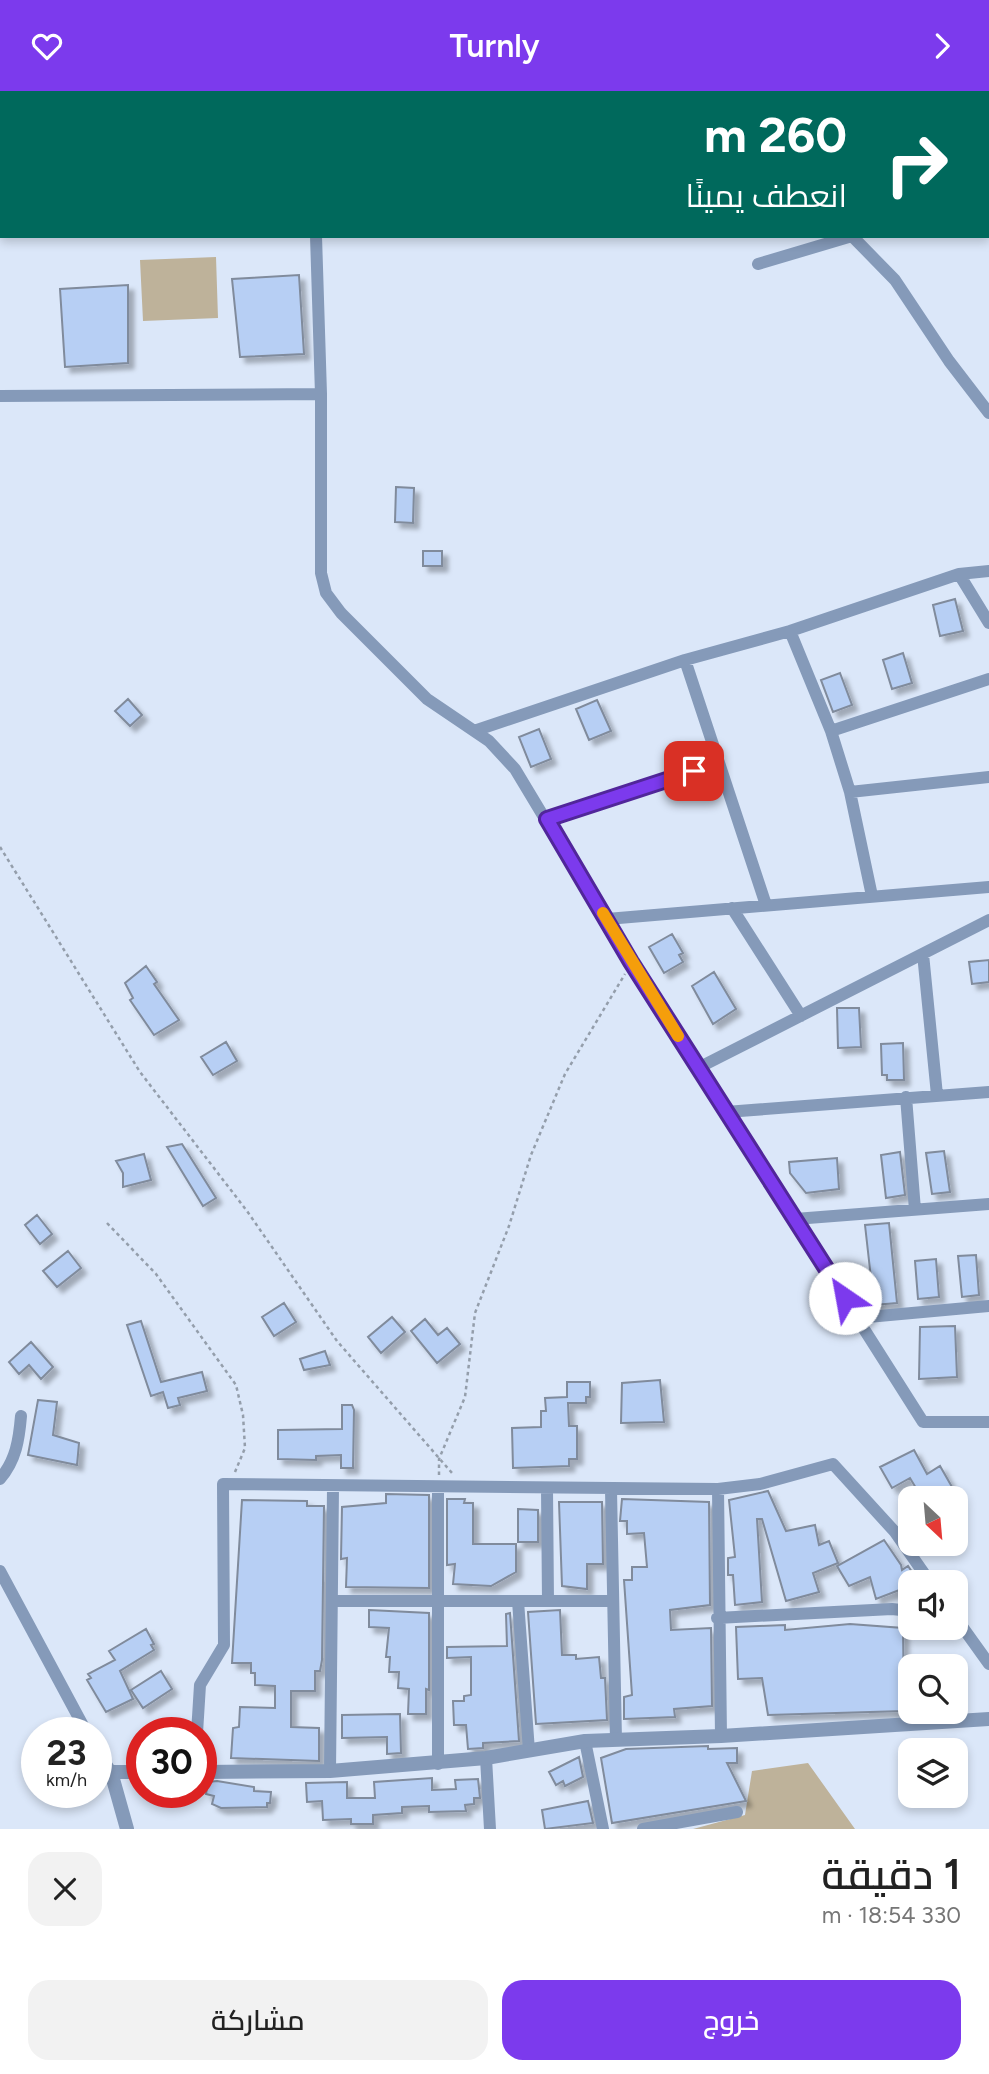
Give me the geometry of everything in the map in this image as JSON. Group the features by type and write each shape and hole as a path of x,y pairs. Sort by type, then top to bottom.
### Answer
{"street":[{"path":"316,238 321,394 321,573 326,593 341,613 417,690 474,731 508,760 547,819 631,962 923,1422 987,1425"},
{"path":"758,264 845,238"},
{"path":"854,238 895,280 989,413"},
{"path":"0,396 321,394"},
{"path":"474,731 685,660 789,631 959,574 989,571"},
{"path":"959,574 989,622"},
{"path":"789,631 831,731 850,792 872,897"},
{"path":"685,660 766,905"},
{"path":"831,731 989,679"},
{"path":"547,819 719,763"},
{"path":"850,792 989,778"},
{"path":"607,919 989,887"},
{"path":"732,908 801,1016"},
{"path":"698,1068 989,920"},
{"path":"923,954 937,1095"},
{"path":"726,1112 989,1092"},
{"path":"906,1097 915,1210"},
{"path":"795,1219 989,1204"},
{"path":"858,1318 989,1305"},
{"path":"0,1479 9,1468 18,1446 21,1416"},
{"path":"198,1717 200,1685 224,1645 223,1484 466,1489 718,1489 760,1484 833,1464 894,1532 921,1570"},
{"path":"330,1771 333,1487"},
{"path":"438,1488 438,1763"},
{"path":"547,1489 548,1601"},
{"path":"718,1489 717,1618 721,1736"},
{"path":"611,1490 611,1601 616,1740"},
{"path":"0,1571 78,1717"},
{"path":"332,1601 611,1601"},
{"path":"518,1601 529,1751"},
{"path":"717,1618 898,1610"},
{"path":"968,1637 989,1664"},
{"path":"217,1772 330,1771 486,1759 584,1741 721,1736 989,1719"},
{"path":"584,1741 603,1829"},
{"path":"486,1759 490,1829"},
{"path":"112,1776 127,1829"},
{"path":"643,1829 737,1812"}],"path":[{"path":"0,847 140,1072 247,1211 337,1341 466,1489"},
{"path":"438,1488 439,1459 465,1397 475,1313 548,1110 565,1075 631,962"},
{"path":"107,1223 156,1274 236,1385 243,1415 245,1448 238,1468 223,1484"}],"shaded area":[{"path":"216,257 218,318 143,321 140,260"},
{"path":"808,1763 855,1829 693,1829 745,1815 752,1771"}],"building":[{"path":"299,275 304,354 240,357 232,279"},
{"path":"128,285 128,363 65,367 60,289"},
{"path":"396,487 414,488 413,523 395,522"},
{"path":"423,551 442,551 442,566 423,566"},
{"path":"955,599 963,631 940,636 933,605"},
{"path":"903,653 912,683 892,689 883,660"},
{"path":"840,673 852,705 833,712 821,680"},
{"path":"128,699 142,715 130,726 115,711"},
{"path":"597,700 611,731 589,740 576,709"},
{"path":"539,729 551,759 531,767 519,737"},
{"path":"672,934 683,953 679,955 683,962 664,973 649,947"},
{"path":"989,960 989,982 972,984 969,962"},
{"path":"146,966 157,982 154,984 179,1020 154,1035 130,1000 133,998 125,983"},
{"path":"714,972 736,1009 713,1024 692,986"},
{"path":"837,1008 859,1008 861,1047 838,1048"},
{"path":"226,1042 237,1061 213,1075 201,1057"},
{"path":"903,1043 904,1080 887,1080 887,1075 882,1075 881,1044"},
{"path":"182,1144 216,1198 203,1206 167,1147"},
{"path":"944,1151 950,1192 932,1194 926,1153"},
{"path":"900,1152 905,1195 886,1198 881,1155"},
{"path":"144,1154 151,1180 123,1187 123,1173 116,1161"},
{"path":"837,1158 839,1189 806,1193 790,1173 789,1162"},
{"path":"37,1215 52,1234 40,1244 25,1225"},
{"path":"889,1223 897,1303 874,1305 865,1225"},
{"path":"68,1251 81,1268 57,1287 43,1271"},
{"path":"976,1255 979,1295 962,1297 958,1256"},
{"path":"936,1259 939,1297 918,1299 915,1261"},
{"path":"284,1303 296,1322 274,1336 262,1317"},
{"path":"392,1317 405,1332 381,1353 368,1337"},
{"path":"425,1319 438,1335 447,1328 460,1344 437,1363 411,1331"},
{"path":"141,1321 161,1382 202,1372 207,1391 178,1398 180,1405 168,1408 163,1392 151,1396 127,1325"},
{"path":"955,1326 957,1377 919,1379 920,1327"},
{"path":"31,1342 53,1367 41,1379 29,1365 19,1374 9,1362"},
{"path":"325,1351 330,1365 304,1370 300,1359"},
{"path":"660,1380 664,1422 621,1423 622,1383"},
{"path":"567,1382 590,1382 590,1397 586,1397 586,1403 568,1403 569,1426 577,1426 577,1459 569,1459 569,1466 513,1468 512,1428 541,1427 541,1411 546,1411 545,1398 567,1397"},
{"path":"38,1400 57,1402 53,1435 79,1443 77,1465 28,1455"},
{"path":"342,1405 352,1405 354,1410 353,1468 341,1468 341,1455 316,1456 316,1460 278,1459 278,1430 342,1429"},
{"path":"914,1450 927,1474 940,1466 951,1486 915,1486 910,1478 892,1488 880,1467"},
{"path":"768,1491 786,1531 815,1525 819,1545 829,1541 838,1563 813,1573 819,1592 786,1601 762,1519 757,1519 762,1602 735,1605 733,1575 728,1575 728,1558 735,1557 729,1500"},
{"path":"386,1494 429,1495 429,1588 346,1587 347,1558 341,1559 342,1507 386,1503"},
{"path":"447,1499 465,1499 464,1503 473,1503 473,1544 516,1544 516,1572 491,1586 453,1584 455,1564 447,1565"},
{"path":"622,1499 709,1502 710,1605 670,1610 671,1630 711,1628 712,1706 674,1709 675,1717 624,1719 624,1697 632,1695 624,1580 632,1580 632,1567 647,1567 644,1533 627,1534 627,1521 620,1521"},
{"path":"242,1500 307,1501 307,1506 324,1506 322,1660 320,1671 315,1671 315,1691 291,1691 291,1727 319,1728 319,1761 231,1758 233,1728 239,1727 240,1707 275,1708 275,1686 255,1685 255,1673 251,1673 251,1663 232,1663"},
{"path":"559,1502 602,1502 603,1564 587,1564 587,1589 562,1586"},
{"path":"518,1509 538,1510 538,1542 518,1542"},
{"path":"884,1540 901,1565 902,1570 898,1570 898,1591 876,1599 870,1577 849,1586 837,1566"},
{"path":"369,1610 429,1613 429,1690 426,1689 426,1714 408,1714 409,1689 398,1688 399,1672 389,1672 390,1657 386,1657 389,1628 369,1627"},
{"path":"560,1610 562,1655 576,1655 576,1659 599,1657 601,1678 605,1678 607,1720 536,1724 528,1612"},
{"path":"510,1613 519,1741 483,1743 483,1748 468,1749 466,1725 454,1725 453,1701 464,1701 464,1696 471,1695 471,1657 447,1658 447,1647 507,1646 506,1614"},
{"path":"850,1624 898,1628 898,1640 903,1640 903,1654 898,1654 898,1711 768,1715 762,1678 738,1679 736,1627 785,1625 785,1630"},
{"path":"146,1629 154,1644 151,1645 154,1650 120,1671 133,1699 106,1712 87,1680 91,1678 88,1674 115,1660 109,1651"},
{"path":"161,1671 172,1689 143,1708 131,1690"},
{"path":"400,1714 401,1753 387,1754 387,1737 342,1738 342,1715"},
{"path":"708,1746 708,1749 737,1748 737,1763 727,1763 746,1801 612,1823 601,1758 626,1749"},
{"path":"579,1757 583,1777 565,1786 563,1781 556,1785 549,1772"},
{"path":"432,1778 432,1790 456,1789 455,1780 478,1779 480,1798 474,1798 474,1804 465,1805 466,1811 429,1812 429,1806 402,1807 402,1813 373,1815 373,1824 351,1824 351,1819 323,1820 322,1801 307,1802 306,1783 347,1782 347,1798 375,1798 374,1782"},
{"path":"217,1781 254,1787 254,1791 271,1792 267,1807 217,1806"},
{"path":"588,1801 593,1823 545,1829 542,1810"}],"slow traffic":[{"path":"603,913 678,1036"}],"route":[{"path":"694,771 547,819 631,962 845,1298"}]}
